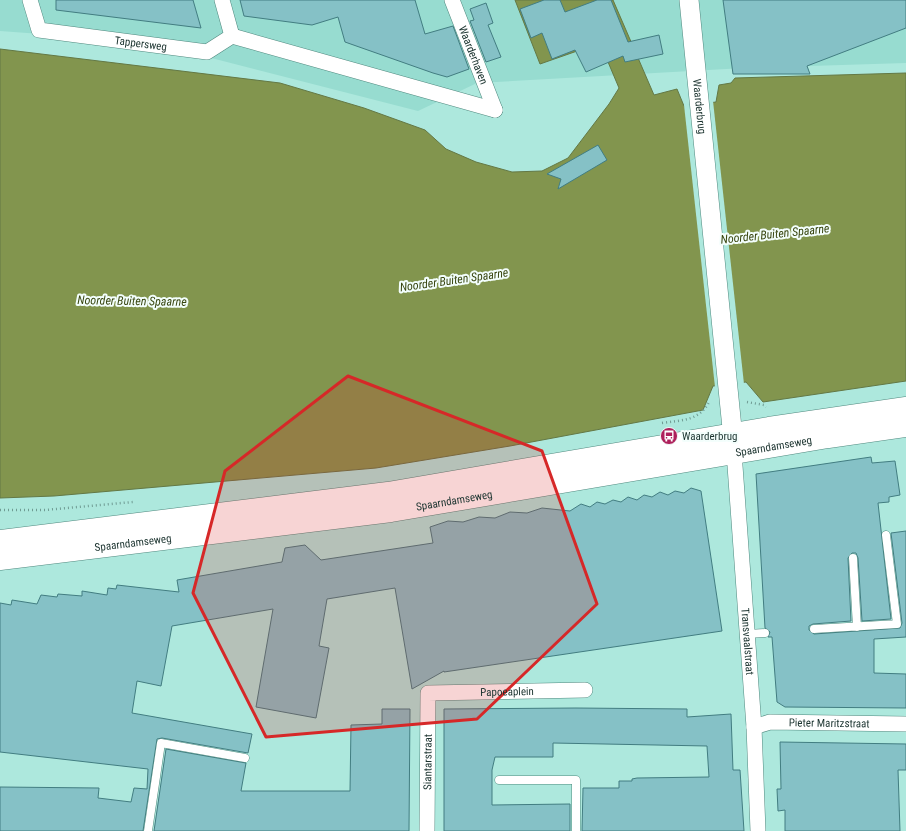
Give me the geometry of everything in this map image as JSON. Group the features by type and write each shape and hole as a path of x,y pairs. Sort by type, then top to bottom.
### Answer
{"main road":[{"name":"Spaarndamseweg","path":"0,541 388,493 734,443 905,421"},
{"name":"Spaarndamseweg","path":"0,560 391,511 734,443"}],"street":[{"name":"Tappersweg","path":"30,0 39,30 207,52 232,36"},
{"path":"222,0 232,36"},
{"name":"Waarderhaven","path":"232,36 495,110 452,0"},
{"path":"680,0 695,72"},
{"path":"688,0 695,72"},
{"name":"Waarderbrug","path":"695,72 734,443"},
{"name":"Transvaalstraat","path":"734,443 754,727 758,831"},
{"name":"Papoeaplein","path":"428,693 585,690"},
{"name":"Siantarstraat","path":"427,831 428,693"},
{"name":"Pieter Maritzstraat","path":"754,727 770,722 906,724"}],"lane":[{"path":"814,629 897,624 886,535"},
{"path":"853,558 857,627"},
{"path":"748,634 765,633"},
{"path":"148,831 161,743 245,758"},
{"path":"499,780 576,780 576,831"}],"path":[{"path":"661,424 701,414 710,399"},
{"path":"0,510 45,510 138,501"}],"highlighted area":[{"path":"348,376 542,451 597,604 477,719 266,737 193,593 225,471"}],"shaded area":[{"path":"0,0 906,0 906,63 744,68 477,83 418,111 149,42 0,31"}],"water":[{"name":"Noorder Buiten Spaarne","path":"515,0 613,0 654,95 677,89 684,106 716,102 719,85 731,83 735,78 906,73 906,381 763,402 746,382 713,386 703,410 510,446 376,468 54,496 0,498 0,49 280,83 364,108 425,130 446,149 476,162 512,172 542,171 568,158 609,104 619,88 600,43 540,64"}],"pier":[{"path":"713,101 744,384 715,387 684,105"}],"building":[{"path":"56,0 193,0 201,28 56,10"},
{"path":"240,0 415,0 425,34 453,26 469,69 447,77 433,73 345,42 338,17 312,25 244,16"},
{"path":"544,0 560,0 565,12 597,0 611,0 628,42 659,35 663,54 625,62 623,56 586,72 575,50 552,59 542,33 531,38 520,9"},
{"path":"723,0 906,0 906,28 807,66 810,74 733,74"},
{"path":"486,3 493,23 488,25 501,57 486,62 470,21 474,20 470,9"},
{"path":"598,145 607,160 558,189 561,179 547,174"},
{"path":"871,457 872,463 895,461 900,495 889,497 889,502 878,503 891,619 862,621 858,558 856,553 852,553 848,558 851,621 813,624 809,626 809,630 814,634 900,628 902,623 891,533 906,531 906,637 874,639 874,673 906,674 906,708 785,707 777,702 772,637 768,637 770,632 765,628 756,474"},
{"path":"691,488 701,491 722,631 444,671 412,689 395,588 327,599 319,646 329,648 316,718 256,707 273,609 172,626 161,686 137,681 132,713 252,734 248,753 162,738 157,739 143,831 0,831 0,787 99,788 98,798 131,802 134,788 147,789 148,769 0,752 0,603 11,605 12,600 37,604 41,595 57,597 58,594 82,596 82,591 107,595 108,588 116,589 117,585 179,592 177,580 282,562 285,548 305,545 321,560 433,543 430,527 448,521 463,522 479,517 495,518 510,512 527,513 542,508 570,511 581,504 590,507 597,502 605,504 613,500 621,502 628,497 637,500 644,495 652,497 660,492 668,495 675,491 684,493"},
{"path":"382,709 410,709 409,831 154,831 166,749 246,763 241,791 350,791 351,725 382,724"},
{"path":"444,709 687,709 687,717 731,714 733,770 740,770 744,831 582,831 583,788 619,788 619,781 632,781 632,779 637,778 709,777 707,746 553,743 553,757 495,757 492,770 492,805 570,804 570,831 444,831"},
{"path":"780,742 906,744 906,770 898,770 900,831 785,831 785,810 778,811 777,789 781,789"}],"place":[{"name":"Waarderbrug","path":"669,436"}]}
